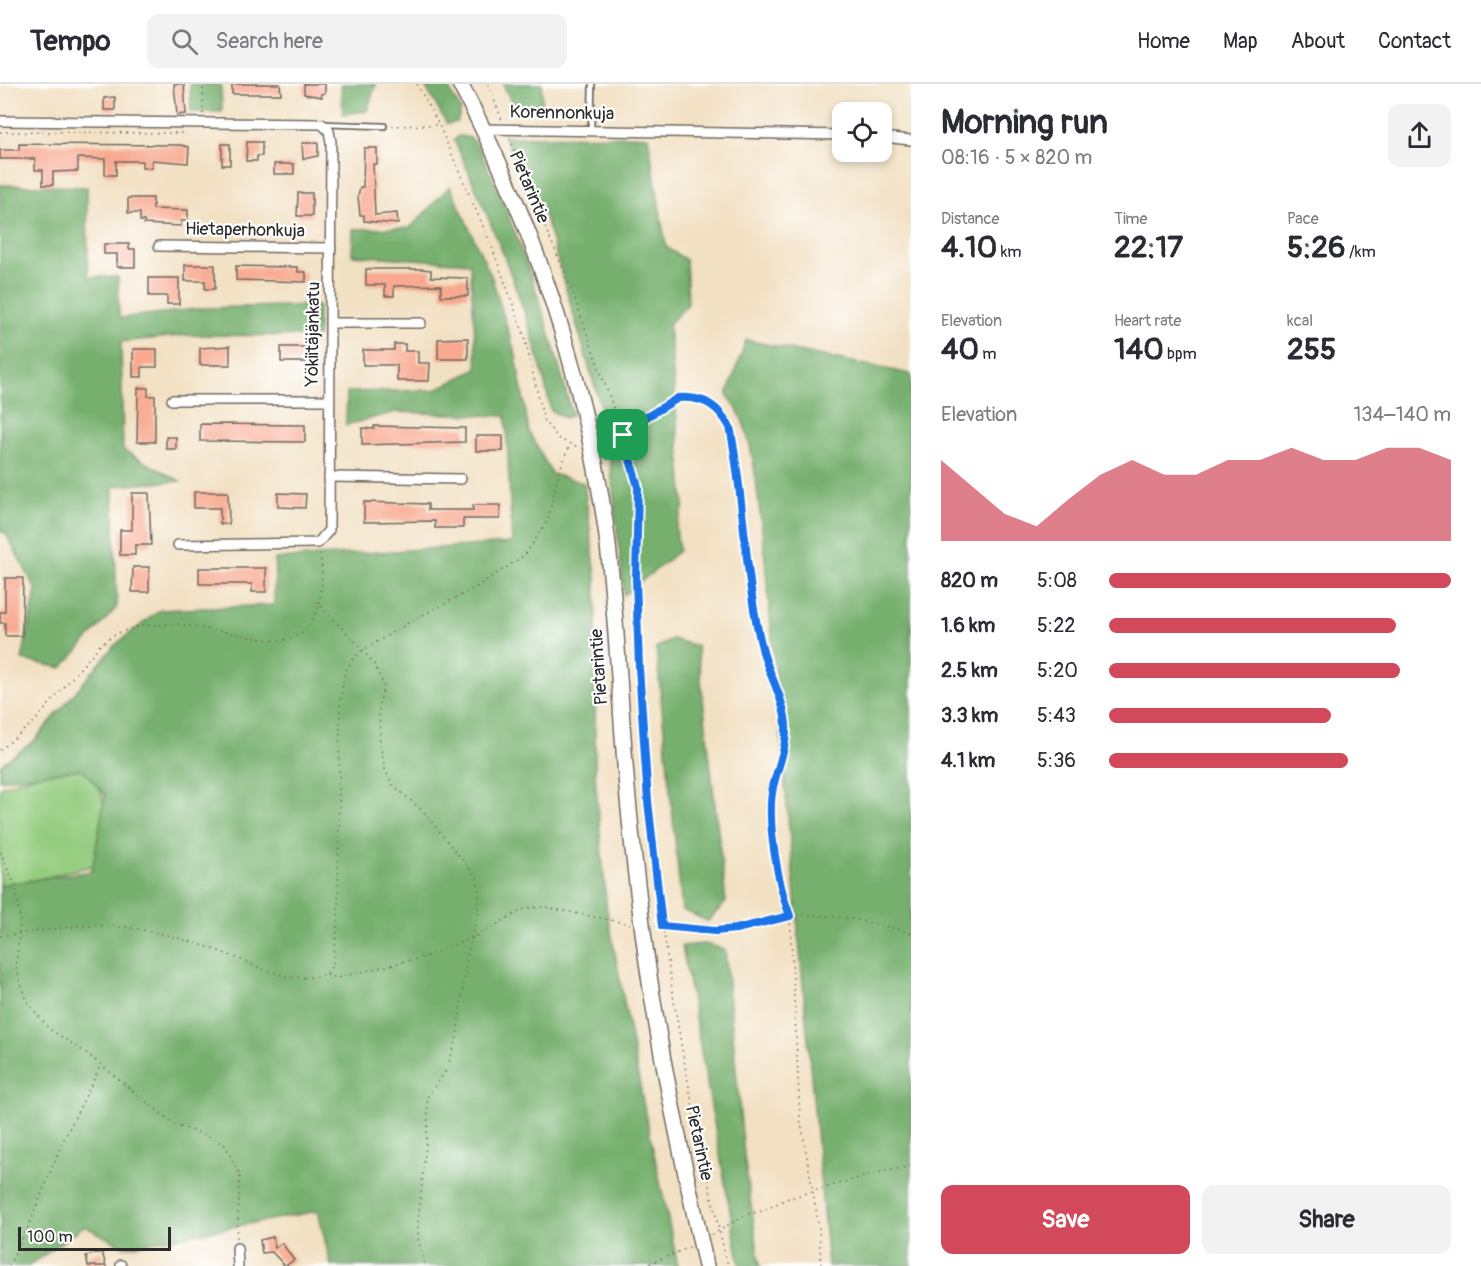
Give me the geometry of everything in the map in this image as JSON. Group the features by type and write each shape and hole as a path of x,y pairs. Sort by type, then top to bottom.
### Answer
{"main road":[{"name":"Pietarintie","path":"460,84 529,236 549,293 592,452 610,570 623,739 642,927 664,1067 706,1266"}],"street":[{"path":"0,121 322,124"},
{"name":"Yökiitäjänkatu","path":"318,543 329,530 328,400 331,322 331,142 329,131 322,124"},
{"name":"Korennonkuja","path":"482,129 832,135"},
{"path":"892,137 911,140"},
{"name":"Hietaperhonkuja","path":"159,246 331,248"},
{"path":"331,322 421,323"},
{"path":"172,400 328,400"},
{"path":"329,477 462,479"},
{"path":"178,545 318,543"},
{"path":"237,1248 238,1266"}],"lane":[{"path":"591,130 592,84"},
{"path":"322,124 384,126"}],"path":[{"path":"417,84 439,125 492,247 524,335 544,421 551,432 569,446 582,448"},
{"path":"488,84 532,198 567,277 623,435 638,487 636,579 639,668 648,801 662,926 683,1058 728,1266"},
{"path":"384,126 439,125"},
{"path":"623,435 666,404 687,398 715,405 730,427 763,652 784,707 786,726 784,753 773,788 773,840 781,893 790,916 800,1117 813,1192 821,1266"},
{"path":"0,936 65,925 133,928 222,952 252,966 290,977 309,979 326,974 333,965 338,919 341,690 345,672 352,660 363,650 415,619 473,589 525,555 548,520 559,472 569,446"},
{"path":"604,447 619,451 628,458"},
{"path":"0,750 35,721 101,644 117,633 140,626 177,624 285,641 298,636 308,627 322,585 318,543"},
{"path":"317,602 363,650 374,664 384,685 379,704 385,771 393,785 423,811 477,879 479,891 478,914 467,955 453,1051 447,1070 428,1097 428,1125 418,1222 418,1239 425,1266"},
{"path":"0,852 16,887 19,934 16,968 27,1001 49,1029 101,1065 175,1125 212,1137 225,1145 240,1175 237,1248"},
{"path":"326,974 337,978 427,956 472,938 526,908 545,907 642,927 699,928 715,931 736,929 790,916 856,918 911,933"},
{"path":"9,1266 31,1221 48,1173 101,1065"},
{"path":"644,1266 701,1242 747,1215 872,1174 911,1166"}],"green space":[{"path":"190,84 221,84 222,112 191,112"},
{"path":"341,84 376,84 367,111 343,114"},
{"path":"424,84 446,84 461,110 457,122 447,124"},
{"path":"503,84 542,84 542,112 514,108"},
{"path":"459,136 471,138 478,147 520,245 543,312 572,415 565,418 551,411 523,307 497,239 454,140"},
{"path":"648,136 666,247 686,260 688,304 669,324 684,506 676,528 679,551 624,595 606,424 544,214 504,137"},
{"path":"0,185 87,187 88,277 118,277 119,318 206,308 318,305 318,336 188,335 121,342 123,450 180,481 113,486 117,607 62,668 22,660 36,590 5,532 0,532"},
{"path":"450,186 492,278 516,356 529,432 552,474 584,483 596,576 595,774 607,911 643,1102 678,1266 331,1266 318,1211 125,1247 84,1226 29,1266 0,1266 0,885 92,871 105,795 82,769 0,780 0,765 34,741 115,645 160,610 274,605 275,559 512,543 506,416 396,412 346,425 347,392 435,390 477,369 470,263 352,255 353,229 410,228"},
{"path":"746,340 911,374 911,1266 828,1266 763,537 749,443 737,409 727,395"},
{"path":"672,639 697,646 726,902 708,921 682,910 656,648"},
{"path":"83,759 95,766 116,856 107,862 0,889 0,787"},
{"path":"705,944 725,949 744,1156 760,1266 740,1266 682,946"}],"building":[{"path":"174,84 184,84 186,114 177,115"},
{"path":"232,84 280,84 281,94 232,94"},
{"path":"304,84 325,84 325,93 321,94 322,97 304,94"},
{"path":"115,97 115,110 104,110 104,98"},
{"path":"247,142 262,142 262,156 257,156 257,161 246,161"},
{"path":"302,143 318,143 318,156 303,159"},
{"path":"19,144 181,145 189,147 188,163 152,160 152,168 142,168 142,161 116,161 116,175 105,175 105,159 78,158 78,171 53,172 53,185 43,185 43,170 35,170 35,159 0,159 0,150 19,150"},
{"path":"222,144 230,144 230,165 222,165"},
{"path":"364,148 377,148 377,164 373,164 375,215 397,213 398,224 364,221 364,215 360,215 358,196 360,187 363,187"},
{"path":"274,164 294,164 294,174 274,174"},
{"path":"298,193 312,193 312,216 297,216"},
{"path":"128,198 153,198 153,209 188,210 188,221 181,221 181,226 144,224 144,221 140,221 140,213 128,213"},
{"path":"104,244 129,244 129,249 135,249 135,267 117,267 117,254 104,254"},
{"path":"185,265 215,265 215,289 205,289 205,281 185,281"},
{"path":"236,266 298,267 298,272 306,272 306,282 236,280"},
{"path":"366,269 421,269 431,270 431,277 468,278 468,296 441,296 441,285 394,286 394,296 385,296 385,285 366,285"},
{"path":"149,278 179,278 179,304 167,304 167,296 149,296"},
{"path":"468,338 468,359 438,359 438,339"},
{"path":"394,344 405,344 405,351 418,351 418,363 430,363 429,381 397,381 397,365 363,365 363,350 394,350"},
{"path":"230,346 230,365 200,365 200,348"},
{"path":"281,347 306,347 306,362 281,362"},
{"path":"133,349 157,349 157,367 142,367 142,377 133,377"},
{"path":"138,388 148,388 148,396 155,396 155,442 137,442"},
{"path":"200,424 305,425 305,442 200,441"},
{"path":"374,426 465,428 465,442 362,445 362,428 374,429"},
{"path":"476,436 503,436 503,451 476,451"},
{"path":"166,437 176,437 176,449 166,449"},
{"path":"194,492 228,492 229,524 220,524 220,508 194,508"},
{"path":"132,493 149,493 151,545 135,545 135,555 120,555 120,530 132,530"},
{"path":"278,493 306,494 305,508 278,507"},
{"path":"364,502 428,504 428,510 473,510 473,505 500,505 500,519 463,519 463,528 435,528 435,521 364,522"},
{"path":"133,567 149,567 149,592 132,592"},
{"path":"199,568 266,568 266,592 252,592 252,584 199,584"},
{"path":"5,578 23,578 22,636 5,636 5,623 0,623 0,612 5,612"},
{"path":"273,1237 275,1248 282,1243 294,1260 285,1266 272,1252 262,1253 260,1240"},
{"path":"102,1252 106,1266 88,1266 86,1256"}],"route":[{"path":"678,398 699,399 715,405 730,427 763,652 784,707 786,726 784,753 773,788 773,840 781,893 790,916 736,929 715,931 682,926 662,926 648,801 639,668 636,579 638,487 623,435 628,429 678,398"}]}
